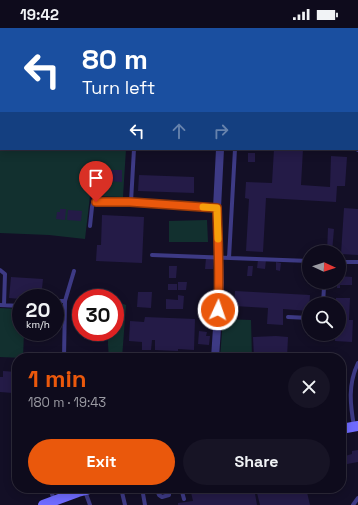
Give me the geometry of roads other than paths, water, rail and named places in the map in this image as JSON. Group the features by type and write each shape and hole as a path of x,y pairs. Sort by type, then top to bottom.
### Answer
{"main road":[{"path":"346,428 356,426"},
{"path":"50,503 76,493"}],"street":[{"path":"216,353 220,283 217,208 220,150"}],"lane":[{"path":"130,202 134,150"},
{"path":"229,258 235,150"},
{"path":"90,226 93,203 96,202 130,202 217,208"},
{"path":"152,255 302,260"},
{"path":"346,262 358,262"},
{"path":"0,270 5,274 2,305 12,306"},
{"path":"64,353 65,301 74,271"},
{"path":"288,317 302,318"},
{"path":"356,426 350,399 354,371 358,362"},
{"path":"87,493 90,505"},
{"path":"122,493 125,505"},
{"path":"143,493 145,505"},
{"path":"158,493 162,497 168,495 168,493"},
{"path":"182,493 184,499"},
{"path":"353,505 358,498"}]}
